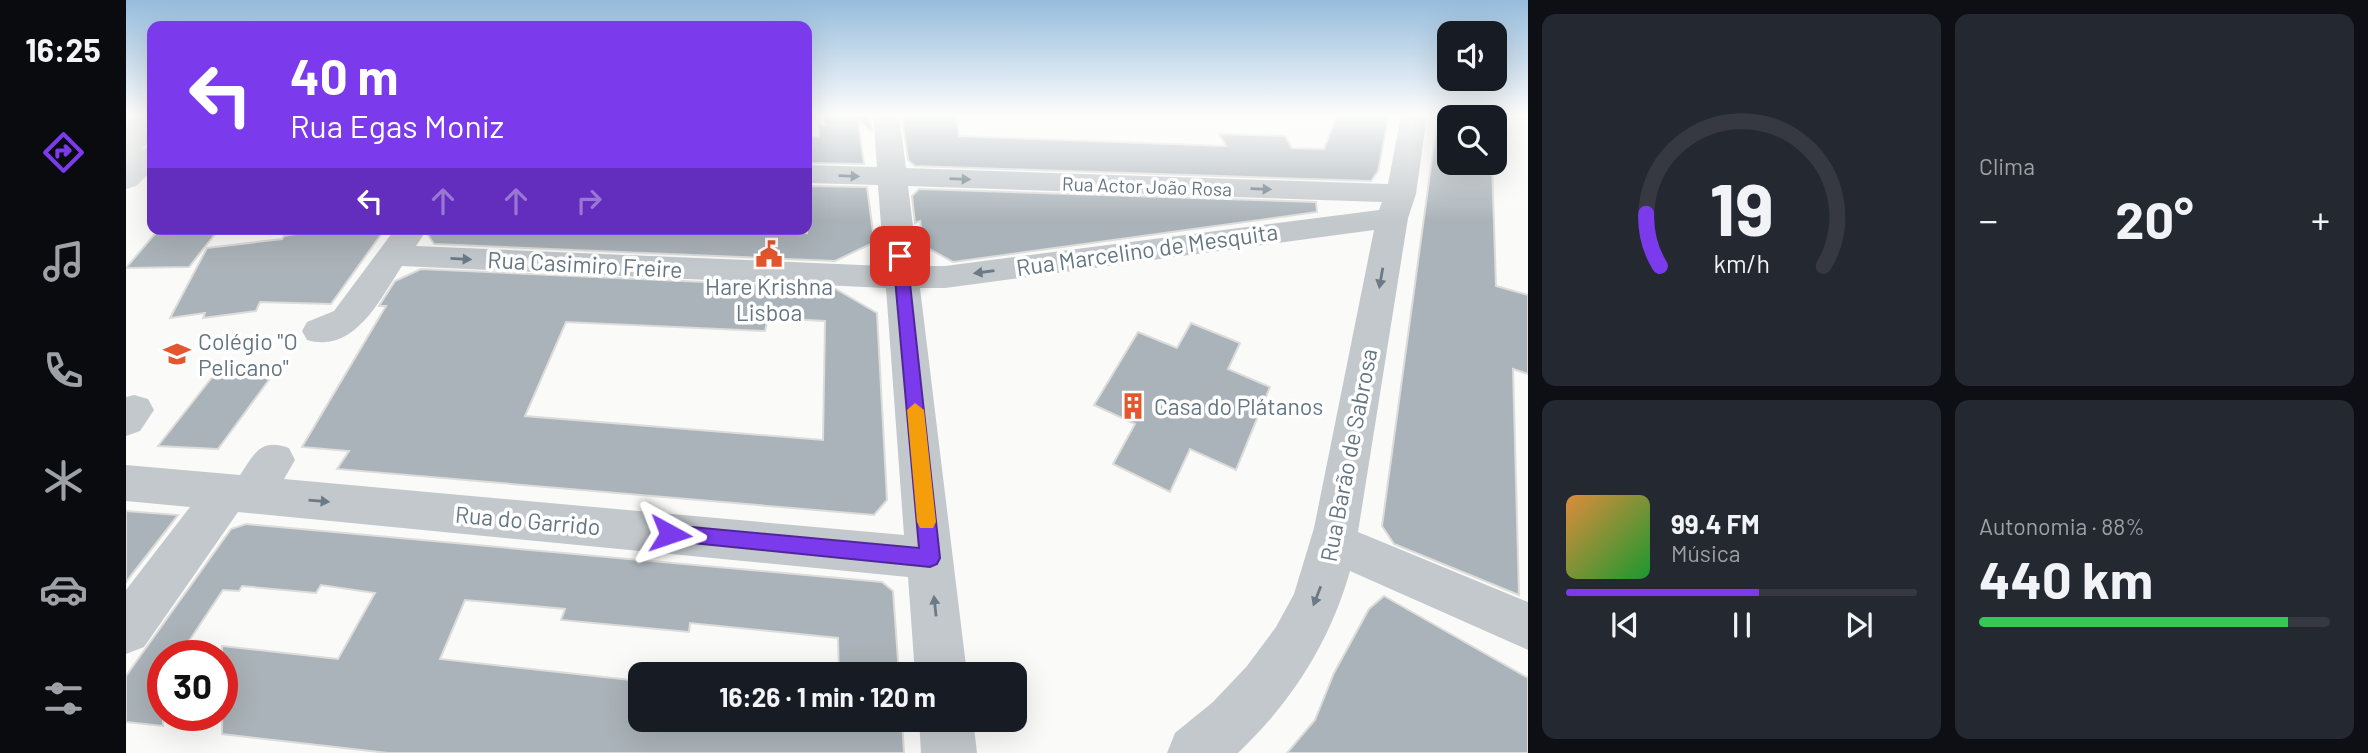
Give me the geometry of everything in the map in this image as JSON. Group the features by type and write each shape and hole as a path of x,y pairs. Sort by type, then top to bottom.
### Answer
{"main road":[{"path":"126,180 147,160"}],"street":[{"path":"889,150 940,662"},
{"name":"Rua Barão de Sabrosa","path":"1195,753 1238,716 1271,679 1297,640 1316,600 1332,542 1408,150"},
{"name":"Rua Actor João Rosa","path":"812,174 1396,206"},
{"name":"Rua Marcelino de Mesquita","path":"902,277 945,277 1396,206"},
{"path":"334,325 402,242"},
{"name":"Rua Casimiro Freire","path":"402,242 902,277"},
{"path":"126,630 251,482"},
{"name":"Rua do Garrido","path":"126,483 251,482 930,558"},
{"path":"1332,542 1528,626"},
{"path":"947,732 949,753"}],"shaded area":[{"path":"126,150 141,150 126,165"}],"building":[{"path":"812,150 862,150 864,164 812,163"},
{"path":"907,150 1382,150 1378,171 1371,181 915,166 908,160"},
{"path":"1433,150 1437,150 1437,175 1492,175 1496,286 1528,295 1528,374 1513,369 1519,595 1394,544 1382,526"},
{"path":"812,186 867,187 873,232 879,227 879,240 835,261 434,244 428,235 812,235"},
{"path":"919,189 1316,202 1317,212 953,262 924,246 920,221 915,223 912,196"},
{"path":"154,235 214,235 189,267 126,268"},
{"path":"381,235 331,304 260,302 256,311 203,318 205,313 170,318 207,248 282,239 284,236"},
{"path":"421,269 834,288 877,313 887,500 874,515 337,469 349,451 302,447 386,306 379,306 395,281","holes":["768,318 825,321 823,440 525,416 566,322 765,331"]},
{"name":"Casa do Plátanos","path":"1191,323 1240,343 1228,369 1270,387 1236,470 1190,449 1170,492 1113,464 1135,424 1094,405 1138,332 1177,348"},
{"path":"221,366 277,369 218,449 158,446"},
{"path":"126,511 178,515 126,582"},
{"path":"246,524 882,582 893,591 898,662 839,662 838,638 690,623 689,632 561,620 565,609 465,600 440,659 628,680 628,732 903,732 904,753 388,753 222,734 222,731 238,731 238,648 338,659 375,593 321,585 316,593 242,586 239,591 223,590 190,640 152,640 231,529"},
{"path":"1384,596 1528,678 1528,753 1287,753 1315,720 1334,673 1369,609"},
{"path":"147,647 147,724 126,722 126,676"}],"slow traffic":[{"path":"915,410 926,522"}],"place":[{"name":"Hare Krishna Lisboa","path":"769,254"},
{"name":"Colégio \"O Pelicano\"","path":"177,354"},
{"name":"Casa do Plátanos","path":"1133,406"}],"route":[{"path":"670,534 930,558 900,256"}]}
